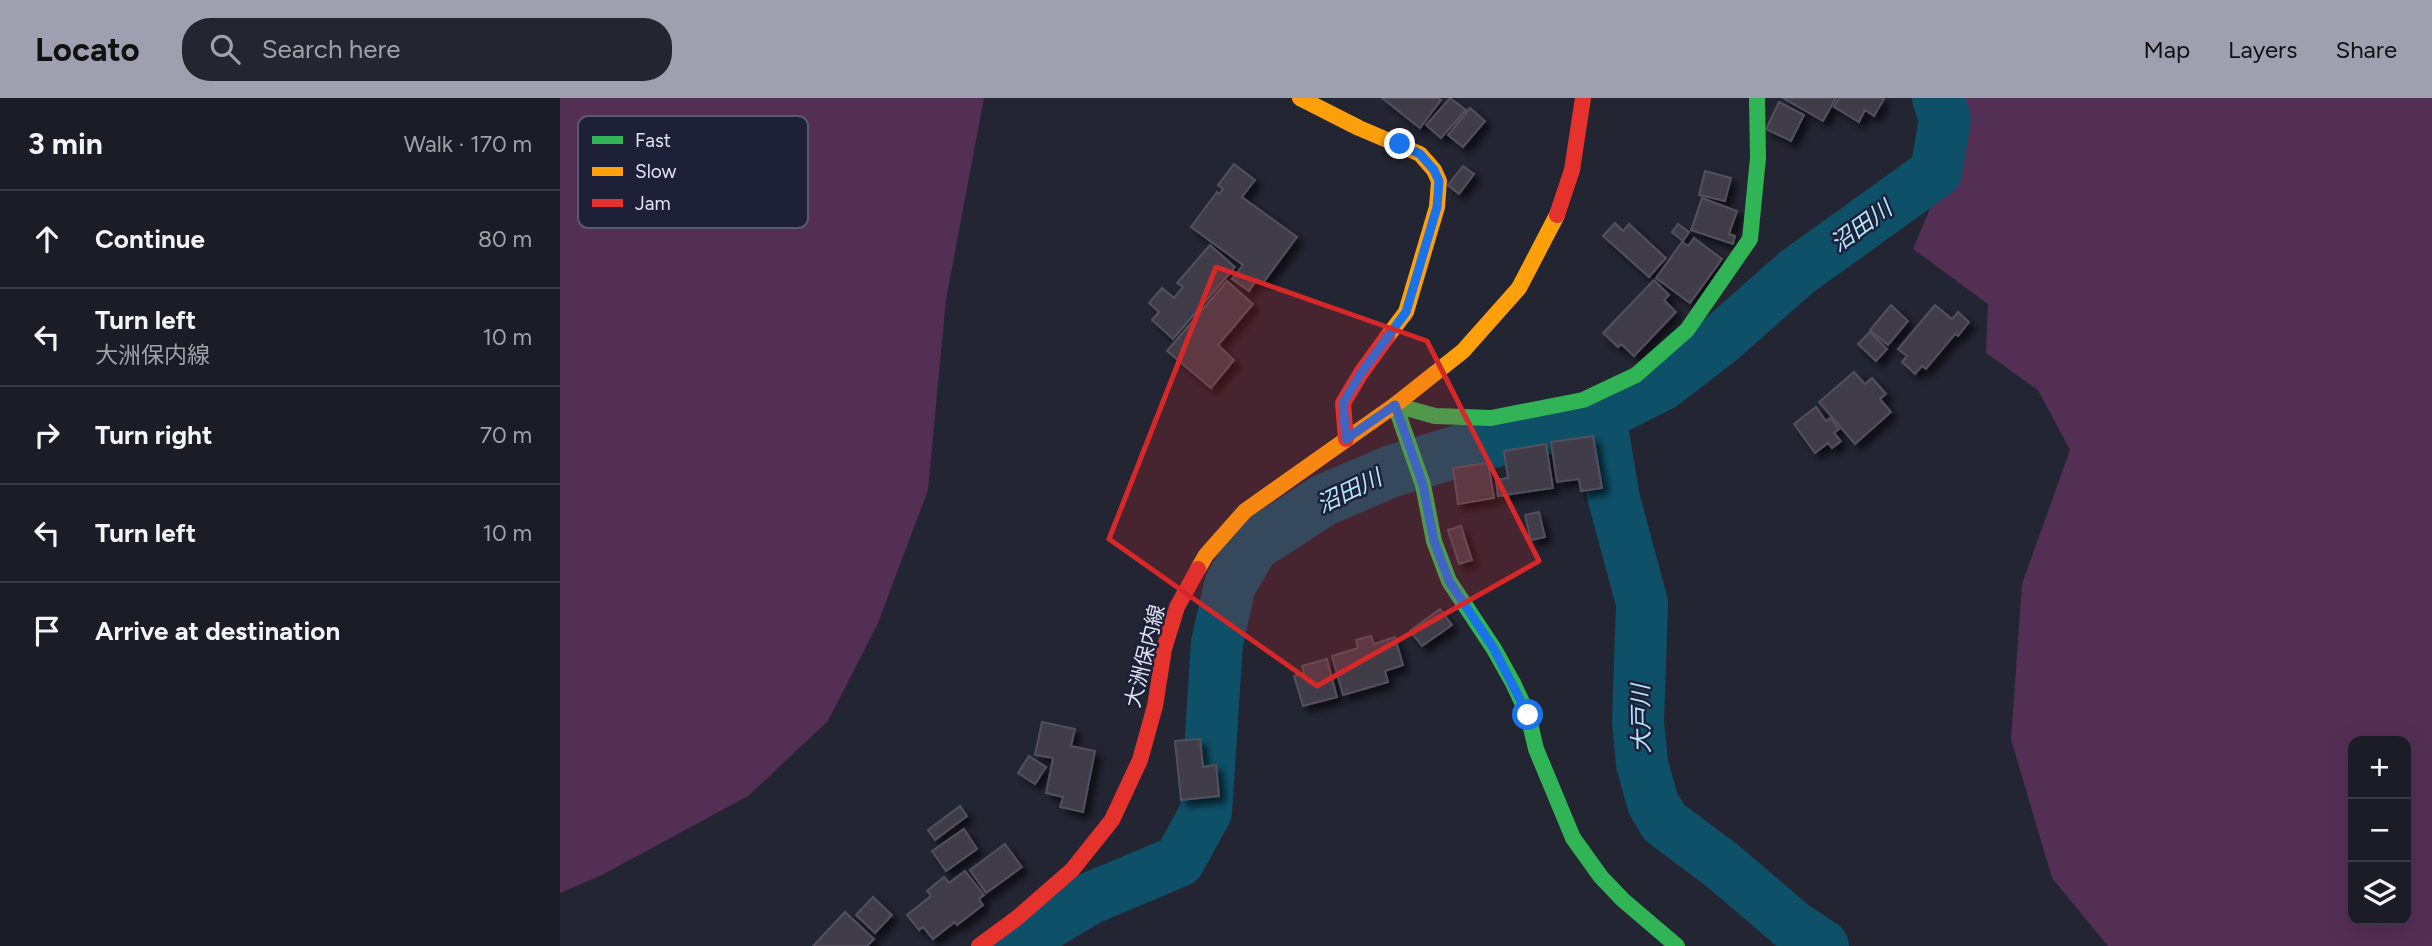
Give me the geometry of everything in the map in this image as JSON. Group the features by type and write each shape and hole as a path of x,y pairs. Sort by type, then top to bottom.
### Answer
{"street":[{"path":"1300,98 1359,128 1420,154 1434,170 1439,181 1437,207 1406,312 1361,373 1343,403 1346,439"},
{"name":"大洲保内線","path":"979,946 1017,918 1072,870 1112,820 1140,761 1155,706 1164,649 1177,607 1206,555 1245,511 1395,405 1463,351 1519,288 1555,220 1572,170 1583,98"},
{"path":"1395,405 1435,416 1491,418 1583,400 1636,375 1688,330 1750,239 1758,158 1757,98"},
{"path":"1395,405 1423,485 1434,541 1449,581 1494,649 1528,715 1536,749 1573,838 1601,877 1623,900 1677,946"}],"highlighted area":[{"path":"1216,267 1427,341 1539,561 1317,686 1109,539"}],"shaded area":[{"path":"560,98 984,98 946,299 928,490 878,623 828,721 748,796 602,875 560,893"},
{"path":"1950,98 2432,98 2432,946 2108,946 2052,878 2011,739 2022,584 2070,450 2038,390 1986,353 1988,304 1913,249 1958,142"}],"building":[{"path":"1382,98 1438,98 1441,100 1420,128"},
{"path":"1450,98 1466,110 1441,138 1426,125"},
{"path":"1783,98 1836,98 1823,121"},
{"path":"1839,98 1884,99 1874,116 1865,110 1859,122 1834,107"},
{"path":"1779,102 1804,115 1791,141 1766,129"},
{"path":"1470,108 1485,121 1463,147 1448,135"},
{"path":"1234,164 1255,180 1242,197 1297,237 1263,283 1257,279 1249,291 1232,279 1243,265 1191,227 1217,192 1219,194 1223,189 1218,185"},
{"path":"1463,166 1474,174 1459,194 1448,185"},
{"path":"1705,171 1731,178 1725,201 1699,195"},
{"path":"1702,198 1737,211 1729,234 1735,236 1733,244 1691,230"},
{"path":"1615,223 1623,231 1629,224 1666,258 1649,277 1603,236"},
{"path":"1678,224 1689,232 1683,241 1672,232"},
{"path":"1694,238 1722,259 1690,303 1656,278 1682,242 1688,246"},
{"path":"1210,245 1235,267 1173,339 1152,320 1159,312 1149,303 1162,288 1174,298 1183,287 1177,283"},
{"path":"1654,280 1669,295 1664,300 1676,312 1634,356 1621,344 1618,347 1603,333"},
{"path":"1227,281 1253,304 1218,345 1234,360 1211,388 1167,351"},
{"path":"1891,305 1908,321 1888,345 1870,330"},
{"path":"1935,305 1952,319 1958,312 1969,322 1958,336 1955,334 1926,369 1922,366 1915,374 1902,362 1907,356 1898,349"},
{"path":"1870,332 1887,349 1876,361 1858,344"},
{"path":"1854,372 1865,384 1872,378 1886,394 1880,399 1891,412 1855,444 1819,402"},
{"path":"1816,407 1826,421 1830,418 1839,429 1834,433 1841,441 1832,448 1828,443 1815,453 1794,424"},
{"path":"1593,436 1602,488 1581,491 1579,479 1557,482 1551,442"},
{"path":"1546,444 1553,488 1498,496 1496,480 1508,478 1504,451"},
{"path":"1488,463 1494,498 1458,504 1453,468"},
{"path":"1539,512 1545,537 1531,540 1525,515"},
{"path":"1461,526 1472,560 1459,564 1448,530"},
{"path":"1440,609 1452,625 1422,646 1410,631"},
{"path":"1371,636 1374,644 1395,637 1403,665 1385,671 1388,682 1343,695 1332,656 1358,648 1356,640"},
{"path":"1327,659 1337,697 1303,706 1294,676 1304,673 1302,666"},
{"path":"1042,722 1075,729 1071,746 1095,751 1083,812 1060,807 1063,797 1046,793 1053,758 1035,755"},
{"path":"1200,739 1203,767 1216,765 1219,796 1181,800 1175,741"},
{"path":"1029,756 1046,767 1035,784 1018,773"},
{"path":"960,806 967,816 935,840 928,830"},
{"path":"964,829 977,849 946,871 932,851"},
{"path":"1005,844 1022,867 986,893 970,870"},
{"path":"965,871 984,895 979,899 983,905 933,939 923,927 919,930 907,915 931,896 927,891 944,877 949,883"},
{"path":"873,897 892,915 875,933 856,915"},
{"path":"845,912 874,939 867,946 813,946"}],"waterway":[{"name":"沼田川","path":"1010,946 1091,898 1179,861 1206,812 1217,643 1230,585 1253,546 1324,500 1392,471 1476,446 1600,416 1663,384 1719,341 1797,272 1936,172 1945,119 1938,98"},
{"name":"大戸川","path":"1600,416 1614,499 1642,603 1638,722 1642,764 1653,803 1664,822 1724,867 1793,926 1823,946"}],"traffic: fast":[{"path":"1395,405 1435,416 1491,418 1583,400 1636,375 1687,330 1750,239 1758,158 1757,98"},
{"path":"1395,405 1423,485 1434,541 1449,581 1513,683 1528,715 1536,749 1573,838 1601,877 1623,900 1677,946"}],"traffic: slow":[{"path":"1300,98 1359,128 1420,154 1434,170 1439,181 1437,207 1406,312 1387,337"},
{"path":"1198,569 1206,555 1245,511 1395,405 1463,351 1519,288 1557,215"}],"traffic: jam":[{"path":"1557,215 1572,170 1583,98"},
{"path":"1346,439 1343,403 1387,337"},
{"path":"979,946 1017,918 1072,870 1112,820 1140,760 1155,706 1164,649 1177,607 1198,569"}],"route":[{"path":"1400,144 1420,154 1434,170 1439,181 1437,207 1406,312 1361,373 1343,403 1346,439 1395,405 1423,485 1434,541 1449,581 1494,649 1528,715"}]}
